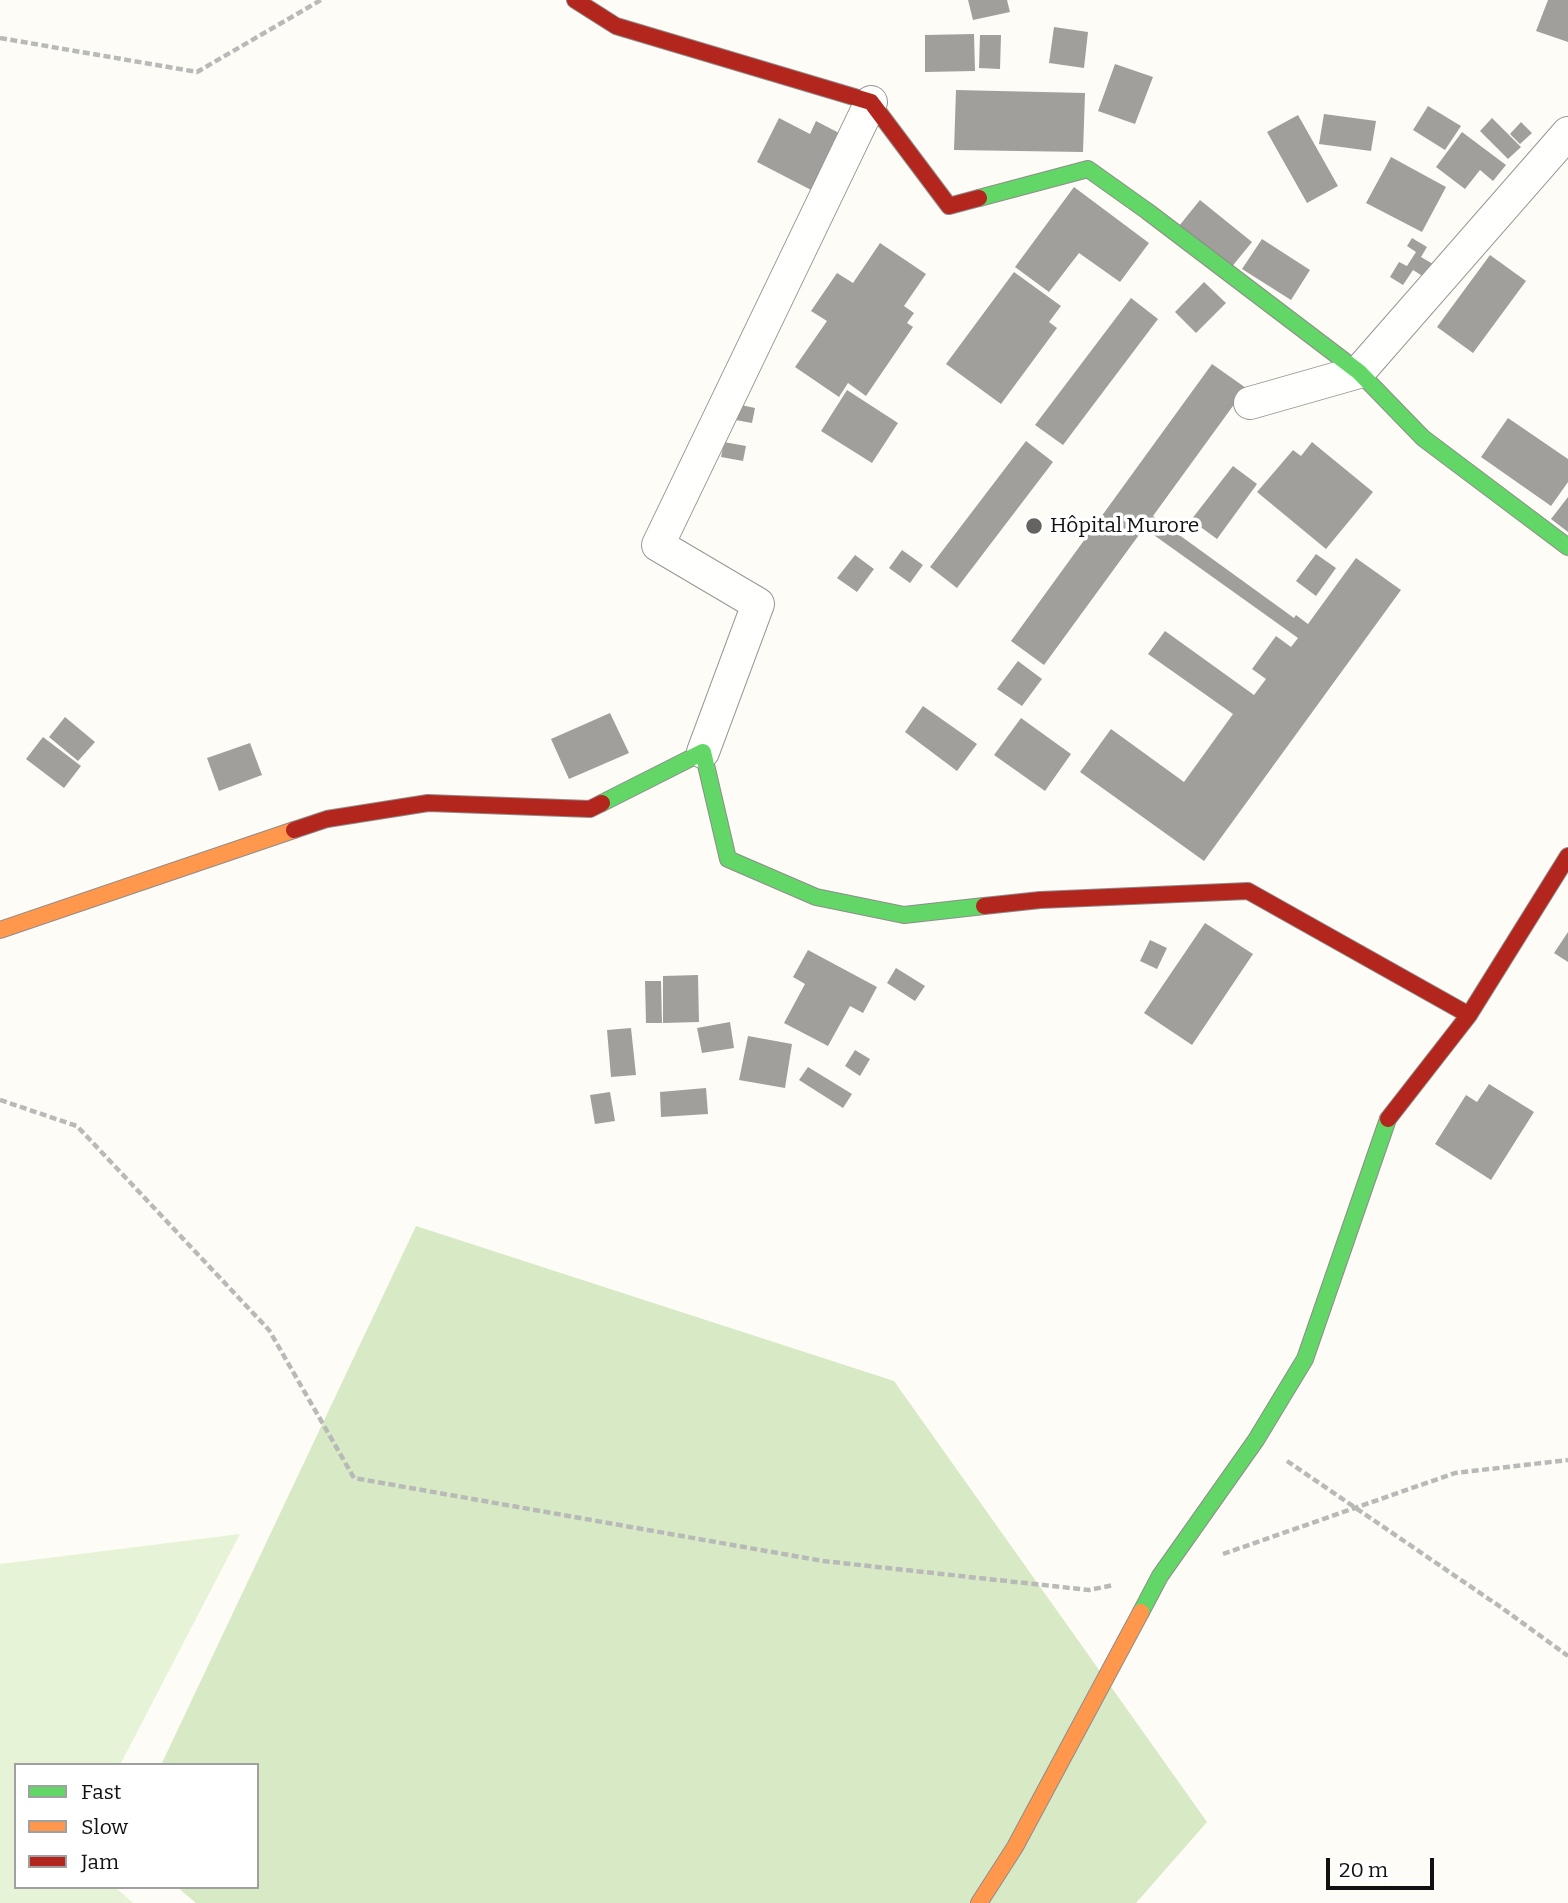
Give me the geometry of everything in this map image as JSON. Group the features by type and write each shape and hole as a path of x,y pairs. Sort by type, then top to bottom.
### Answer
{"street":[{"path":"575,0 616,26 871,102 949,206 1088,169 1359,372 1423,438 1568,547"},
{"path":"871,102 658,545 758,604 703,752 728,859 816,897 904,915 1040,900 1248,891 1469,1015"},
{"path":"1250,403 1359,372 1568,133"},
{"path":"0,930 327,819 428,803 590,809 703,752"},
{"path":"979,1903 1015,1847 1160,1576 1256,1440 1305,1359 1389,1117 1469,1015 1568,856"}],"path":[{"path":"0,38 197,72 321,0"},
{"path":"0,1100 77,1126 269,1331 354,1478 823,1561 1089,1590 1160,1576"},
{"path":"1256,1440 1568,1656"},
{"path":"1212,1558 1455,1473 1568,1460"}],"green space":[{"path":"416,1226 894,1381 1207,1822 1136,1903 196,1903 179,1889 259,1889 259,1763 162,1763"},
{"path":"240,1534 121,1763 14,1763 14,1889 117,1889 133,1903 0,1903 0,1564"}],"building":[{"path":"968,0 1007,0 1010,12 973,20"},
{"path":"1548,0 1568,0 1568,42 1536,31"},
{"path":"1054,27 1088,32 1084,68 1049,63"},
{"path":"974,34 975,71 925,72 925,35"},
{"path":"980,35 1001,35 1000,69 979,68"},
{"path":"1115,64 1153,77 1135,124 1098,111"},
{"path":"956,90 1085,93 1083,152 954,150"},
{"path":"1428,106 1461,126 1445,150 1413,130"},
{"path":"1324,114 1376,121 1371,151 1319,144"},
{"path":"1298,115 1338,186 1307,203 1267,132"},
{"path":"779,118 810,134 816,121 841,134 813,191 757,162"},
{"path":"1492,118 1521,147 1508,159 1480,131"},
{"path":"1521,122 1532,133 1520,144 1510,134"},
{"path":"1462,132 1506,165 1493,181 1480,170 1465,189 1436,167"},
{"path":"1391,157 1446,187 1422,232 1366,203"},
{"path":"1074,187 1149,243 1120,282 1079,253 1049,292 1015,267"},
{"path":"1200,200 1252,242 1230,269 1179,226"},
{"path":"1412,238 1427,247 1421,257 1433,264 1424,277 1413,270 1403,285 1390,277 1399,262 1407,266 1416,252 1407,246"},
{"path":"1262,239 1310,270 1291,300 1242,269"},
{"path":"880,243 926,274 904,306 914,313 907,323 913,327 866,396 848,383 839,397 795,367 827,321 811,311 837,273 853,283"},
{"path":"1490,255 1526,281 1473,353 1437,327"},
{"path":"1014,272 1061,306 1049,322 1057,328 1001,404 946,364"},
{"path":"1204,282 1226,303 1196,333 1175,312"},
{"path":"1131,298 1158,319 1063,445 1035,425"},
{"path":"1212,364 1246,388 1153,516 1294,618 1296,615 1308,624 1356,558 1401,590 1204,861 1080,772 1111,729 1184,782 1233,714 1148,654 1165,631 1254,695 1266,679 1252,669 1276,636 1291,647 1298,638 1144,528 1044,665 1011,641"},
{"path":"847,390 898,423 872,463 821,431"},
{"path":"732,403 755,408 752,423 730,419"},
{"path":"1508,418 1568,459 1568,482 1551,506 1481,457"},
{"path":"1026,441 1053,462 957,588 930,567"},
{"path":"724,442 746,446 743,461 721,457"},
{"path":"1312,442 1373,492 1326,549 1257,492 1293,450 1301,456"},
{"path":"1233,466 1257,484 1217,539 1191,520"},
{"path":"1568,497 1568,532 1551,519"},
{"path":"902,550 923,565 910,583 889,568"},
{"path":"1316,554 1336,568 1316,596 1296,581"},
{"path":"855,555 874,569 857,592 837,578"},
{"path":"1018,661 1042,679 1022,706 997,689"},
{"path":"923,706 977,744 957,771 905,732"},
{"path":"610,713 629,753 569,779 551,739"},
{"path":"65,717 95,742 78,761 49,737"},
{"path":"1021,718 1071,754 1045,791 994,755"},
{"path":"43,737 81,766 64,788 26,759"},
{"path":"250,743 262,775 219,791 207,758"},
{"path":"1205,923 1253,954 1192,1045 1144,1013"},
{"path":"1568,932 1568,962 1554,953"},
{"path":"1150,940 1167,948 1157,969 1140,961"},
{"path":"808,950 877,987 863,1013 850,1006 828,1046 784,1023 805,984 793,977"},
{"path":"896,968 925,986 915,1001 887,983"},
{"path":"698,975 699,1022 663,1023 663,976"},
{"path":"645,981 661,981 662,1023 646,1023"},
{"path":"730,1022 734,1048 702,1053 697,1028"},
{"path":"631,1028 636,1075 611,1077 607,1030"},
{"path":"748,1036 792,1044 785,1088 739,1080"},
{"path":"855,1050 870,1059 860,1076 845,1066"},
{"path":"808,1067 852,1094 843,1108 799,1080"},
{"path":"1489,1084 1534,1112 1491,1180 1435,1144 1466,1095 1477,1102"},
{"path":"706,1088 708,1114 661,1117 660,1092"},
{"path":"610,1092 615,1121 595,1124 590,1095"}],"traffic: fast":[{"path":"979,198 1088,169 1359,372 1423,438 1568,547"},
{"path":"602,803 703,752 728,859 816,897 904,915 984,906"},
{"path":"1141,1612 1160,1576 1256,1440 1305,1359 1388,1119"}],"traffic: slow":[{"path":"0,930 294,830"},
{"path":"979,1903 1015,1847 1141,1612"}],"traffic: jam":[{"path":"575,0 616,26 871,102 949,206 979,198"},
{"path":"294,830 327,819 428,803 590,809 602,803"},
{"path":"1388,1119 1469,1015 1568,856"},
{"path":"984,906 1040,900 1248,891 1469,1015"}],"place":[{"name":"Hôpital Murore","path":"1034,526"}]}
